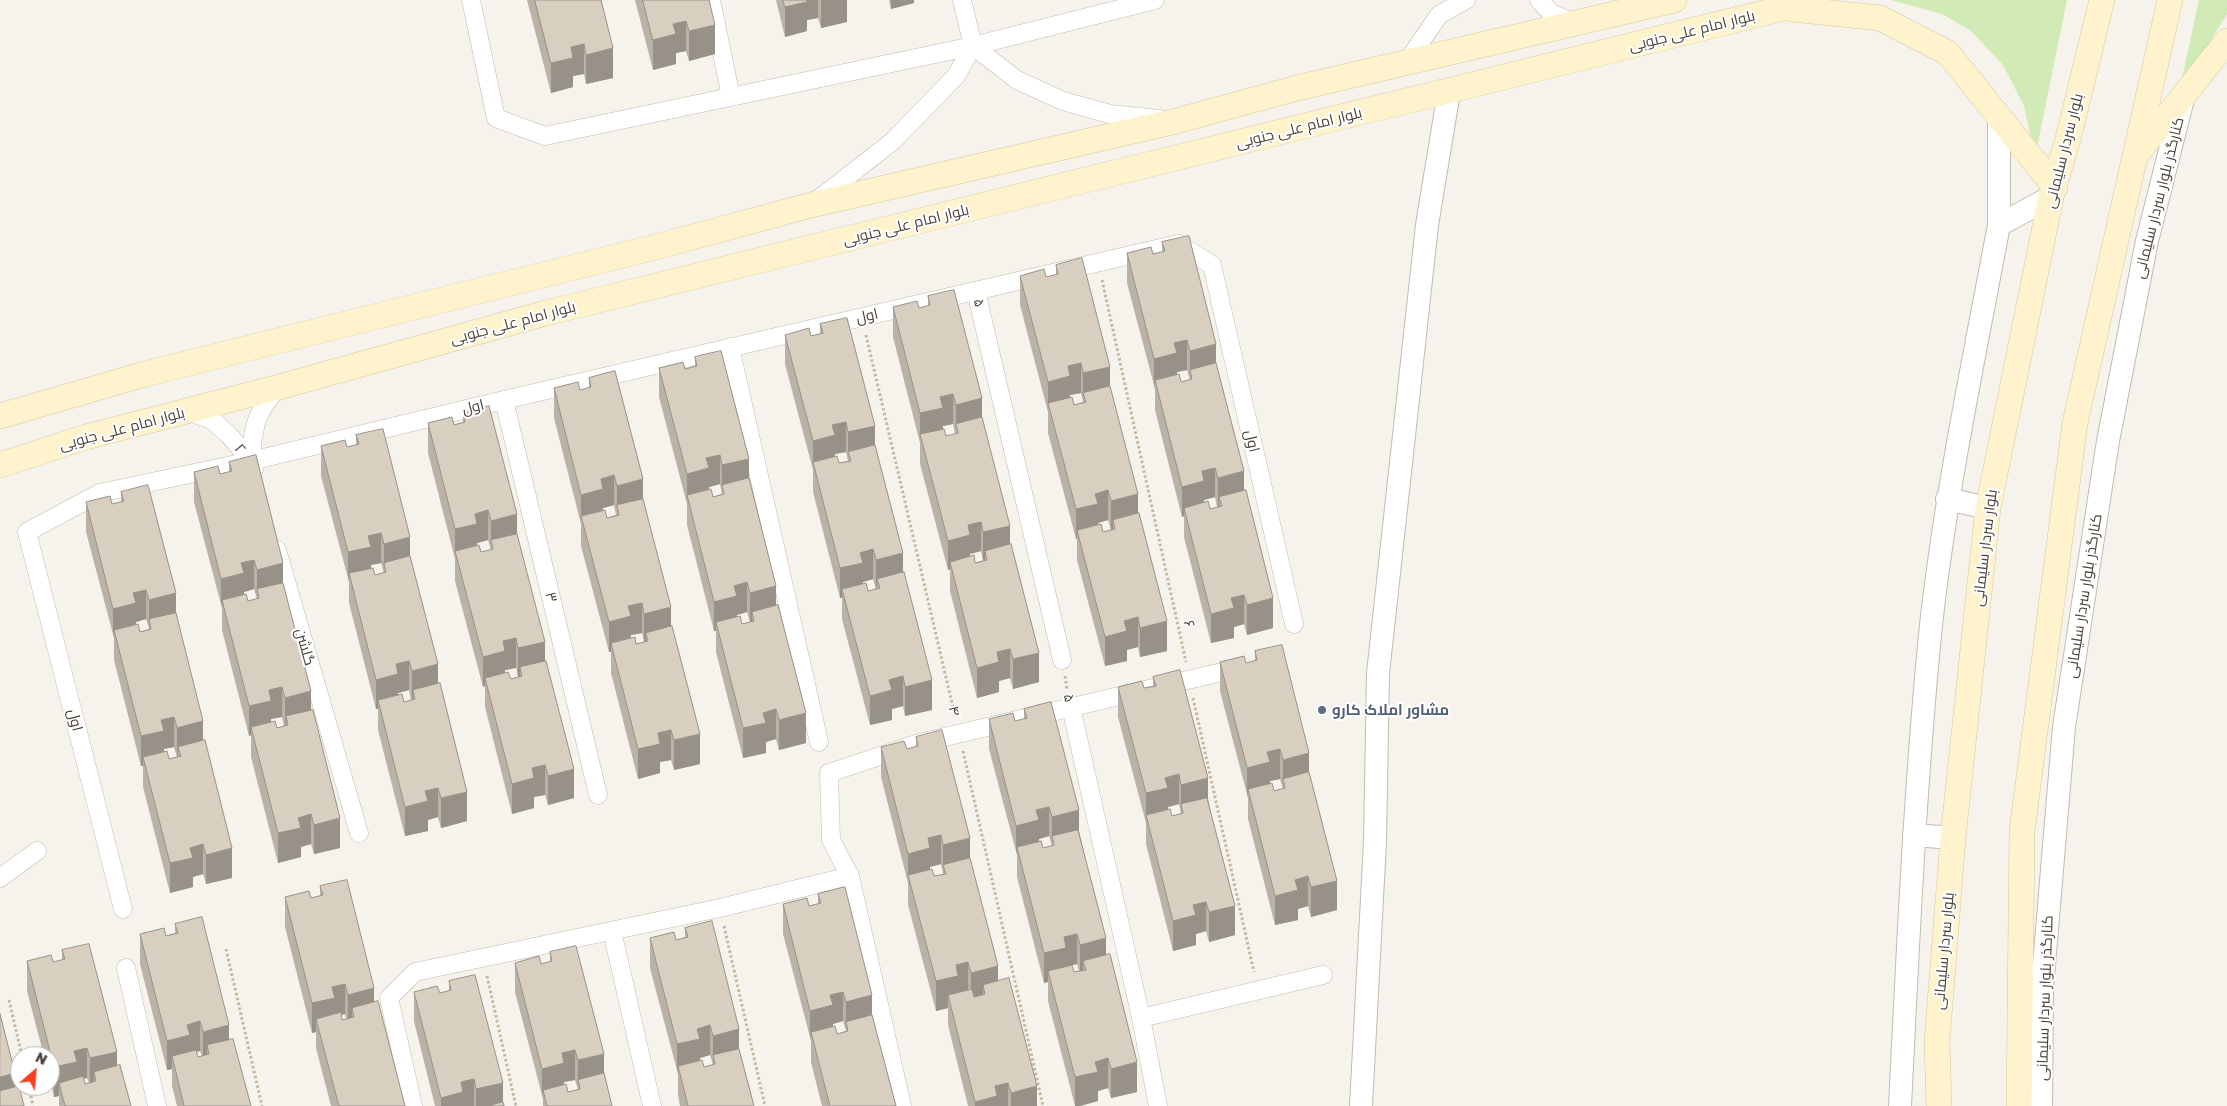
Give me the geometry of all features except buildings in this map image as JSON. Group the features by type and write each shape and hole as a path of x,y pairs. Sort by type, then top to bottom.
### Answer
{"main road":[{"path":"0,416 145,374 663,245 811,205 1184,119 1297,88 1674,0"},
{"name":"بلوار امام علی جنوبی","path":"0,465 86,437 279,387 546,313 1450,92 1816,0"},
{"name":"بلوار سردار سلیمانی","path":"1939,1106 1937,1041 1953,838 1988,508 2053,192 2102,0"},
{"path":"2019,1106 2022,831 2063,511 2075,424 2131,166 2170,0"},
{"path":"1783,8 1880,18 1948,53 2053,192"},
{"path":"2131,166 2185,93 2227,41"},
{"path":"1184,119 1201,152"}],"street":[{"path":"471,0 496,118 545,136 973,46 1155,0"},
{"path":"711,0 731,97"},
{"path":"962,0 973,46 1017,80 1063,101 1110,114 1184,119"},
{"path":"1406,63 1439,15 1466,0"},
{"path":"1540,0 1552,13 1573,23"},
{"path":"811,205 894,141 956,76 973,46"},
{"path":"1361,1106 1375,842 1378,673 1427,225 1450,92"},
{"name":"کنارگذر بلوار سردار سلیمانی","path":"2041,1106 2042,989 2064,727 2108,441 2147,241 2185,93"},
{"path":"1900,1106 1914,835 1931,625 1948,499 1999,225 1999,119"},
{"path":"2131,166 2147,241"},
{"path":"1999,225 2053,192"},
{"name":"اول","path":"123,908 27,532 100,493 251,461 730,347 1178,244 1212,265 1294,624"},
{"name":"۵","path":"976,291 1062,660"},
{"path":"730,347 819,742"},
{"name":"۲","path":"251,461 255,426 263,407 279,387"},
{"name":"۳","path":"504,400 598,795"},
{"name":"۲","path":"186,411 212,420 229,435 251,461"},
{"path":"251,461 260,490"},
{"path":"1948,499 1988,508"},
{"path":"2063,511 2097,514"},
{"name":"گلشن","path":"273,537 359,833"},
{"path":"902,1106 850,876 831,840 830,773 919,743 1256,664"},
{"name":"۵","path":"1071,707 1141,1018 1158,1106"},
{"path":"2022,831 2055,836"},
{"path":"1914,835 1953,838"},
{"path":"0,878 37,850"},
{"path":"413,1106 389,998 415,972 720,908 850,876"},
{"path":"612,931 652,1106"},
{"path":"126,968 158,1106"},
{"path":"1141,1018 1323,975"}],"path":[{"name":"۶","path":"1098,262 1258,990"},
{"name":"۴","path":"862,317 1043,1106"},
{"name":"۵","path":"1062,660 1071,707"},
{"path":"720,908 766,1106"},
{"path":"226,949 262,1106"},
{"path":"482,958 516,1106"},
{"path":"9,1000 20,1046"}],"green space":[{"path":"1891,0 2067,0 2035,157 2024,106 2003,65 1971,31 1942,14"},
{"path":"2199,0 2227,0 2227,14 2179,92"}],"place":[{"name":"مشاور املاک کارو","path":"1322,710"}]}
